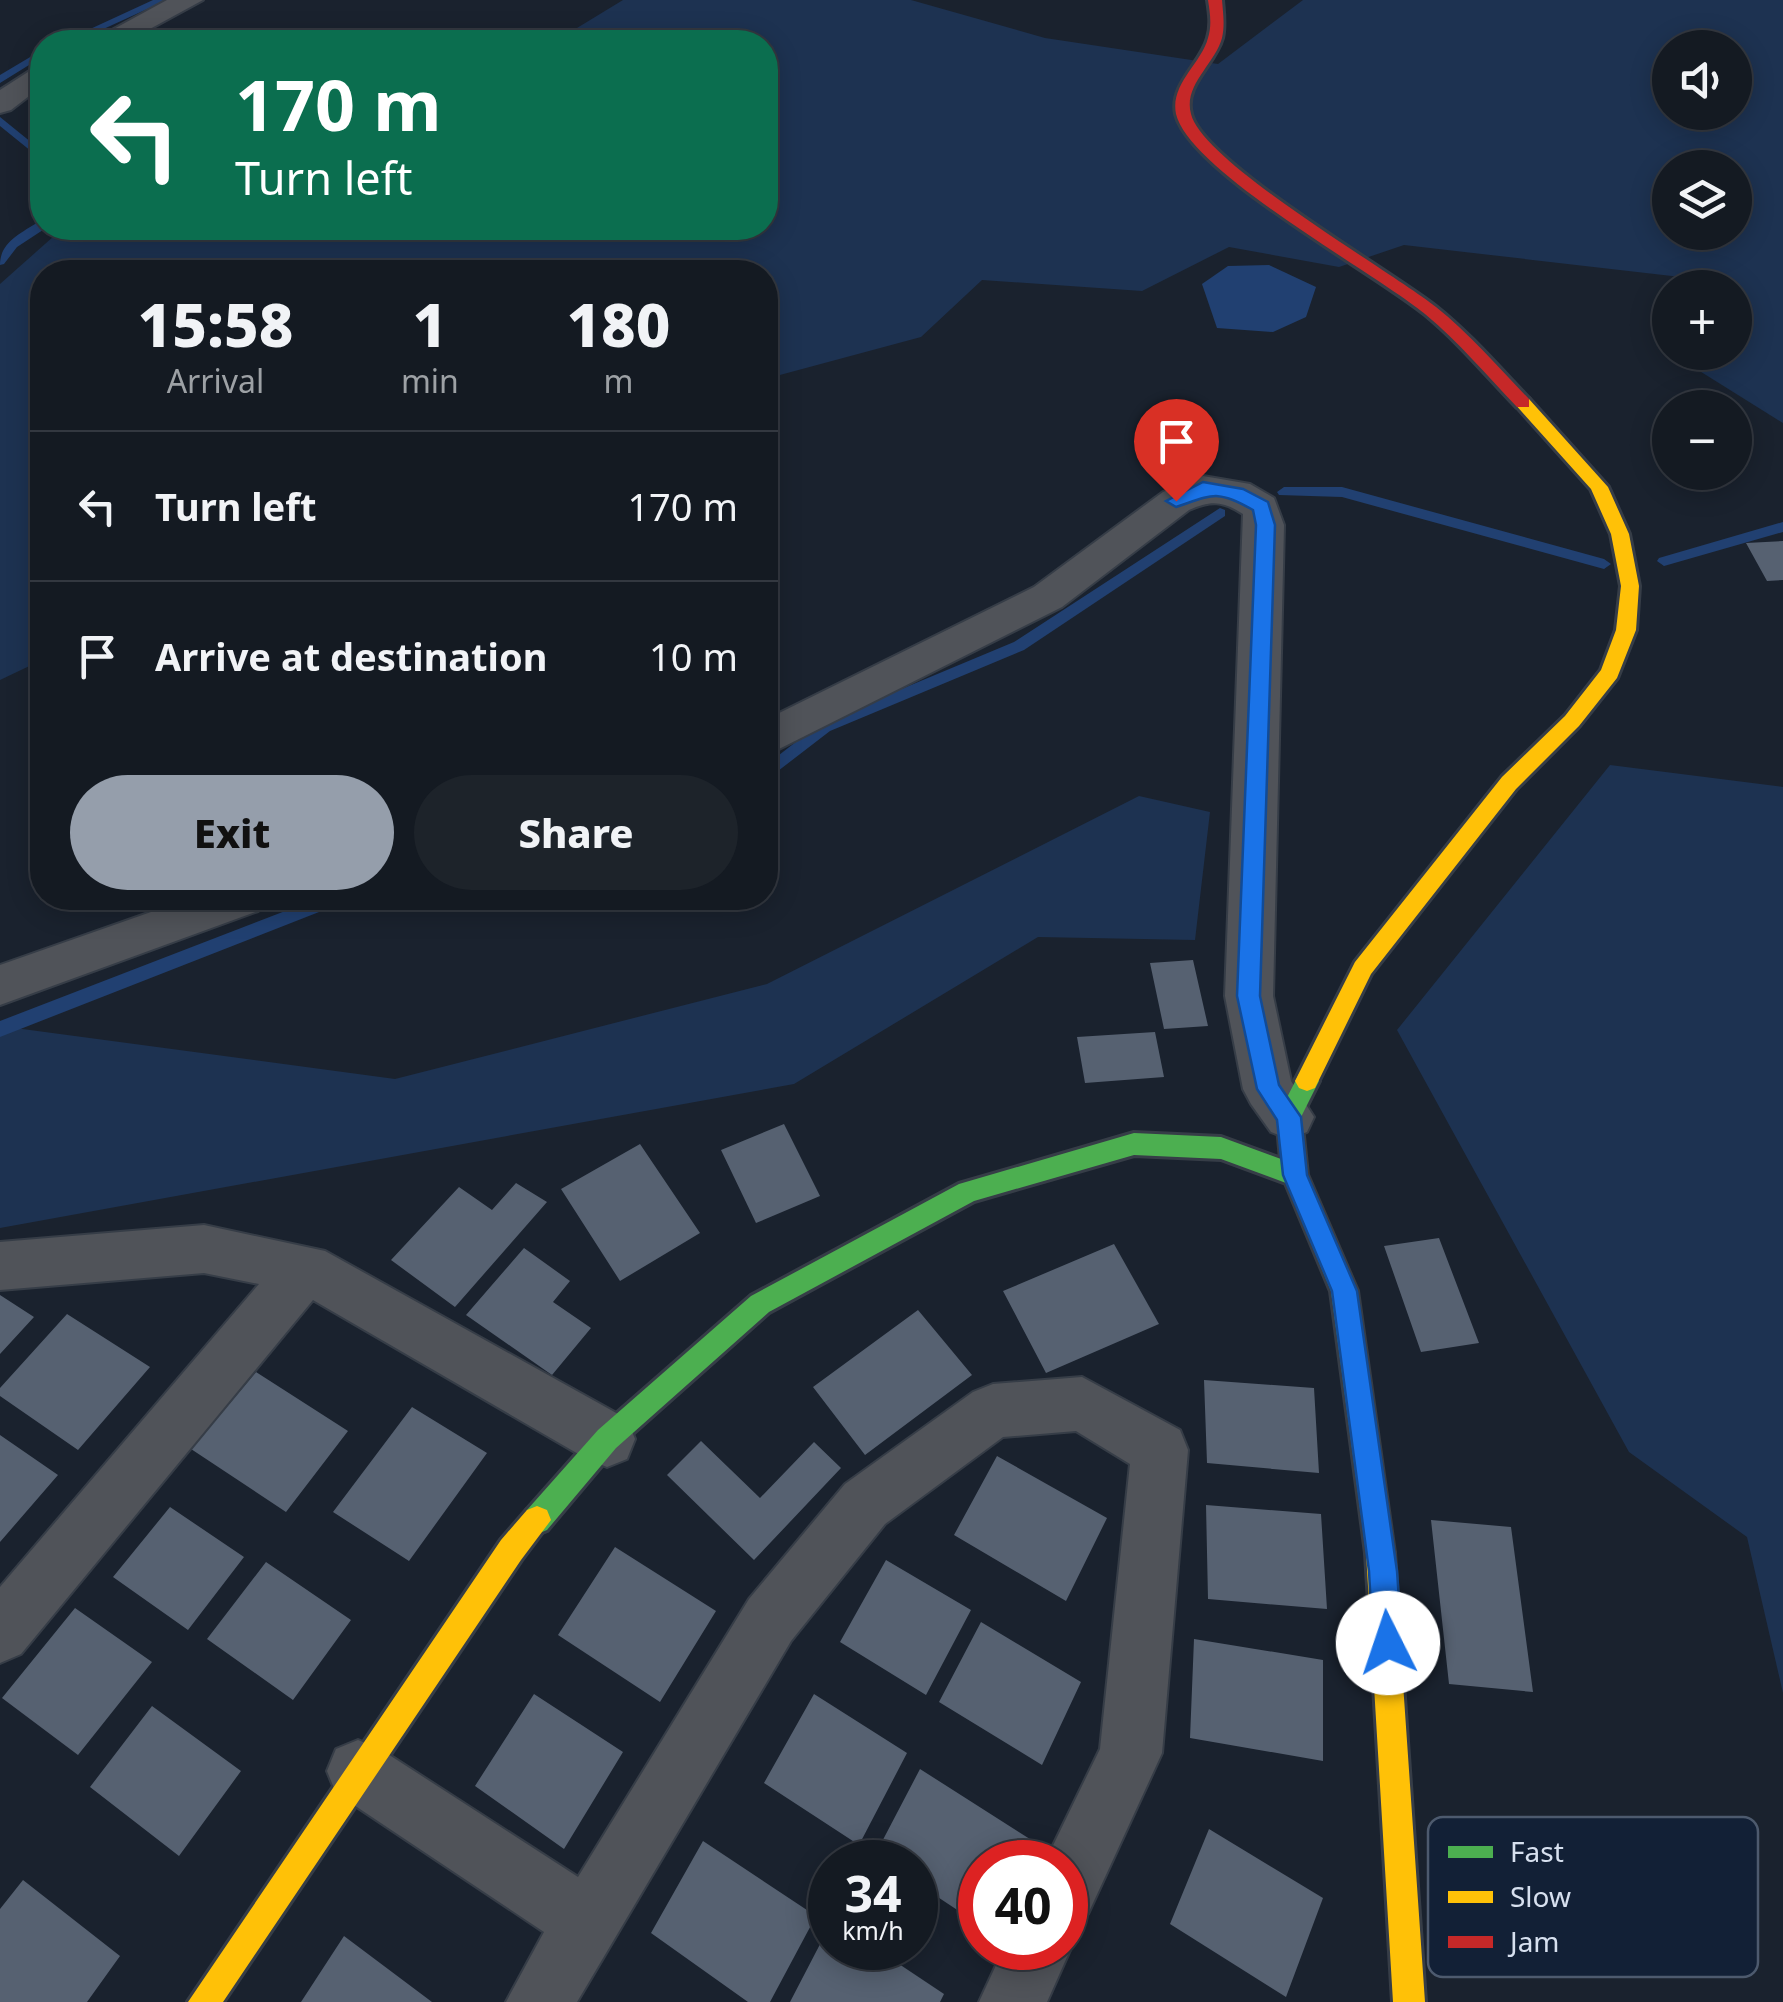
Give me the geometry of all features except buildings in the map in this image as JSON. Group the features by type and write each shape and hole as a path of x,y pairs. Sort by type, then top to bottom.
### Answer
{"street":[{"path":"128,30 189,0"},
{"path":"1215,0 1221,26 1216,46 1184,90 1182,113 1188,129 1249,183 1432,311 1534,414 1598,487 1620,534 1630,586 1626,630 1610,673 1572,722 1509,784 1363,968 1289,1117"},
{"path":"0,104 30,81"},
{"path":"778,732 823,706 1048,597 1176,501 1203,488 1237,493 1262,507 1266,525 1249,996 1268,1089 1289,1117 1295,1175 1344,1291 1380,1552 1409,2002"},
{"path":"0,985 209,910"},
{"path":"204,2002 512,1550 607,1439 760,1304 968,1192 1134,1144 1221,1148 1295,1175"},
{"path":"0,1266 204,1249 306,1268 607,1439"},
{"path":"0,1633 306,1268"},
{"path":"540,2002 770,1620 865,1504 992,1411 1082,1404 1160,1450 1131,1753 1088,1843"},
{"path":"358,1771 586,1921"},
{"path":"1012,2002 1027,1970"}],"shaded area":[{"path":"623,0 911,0 1045,38 1218,64 1303,0 1783,0 1783,423 1752,404 1752,390 1730,390 1698,370 1752,370 1752,270 1652,270 1652,274 1404,245 1339,267 1229,247 1142,291 982,280 921,337 778,376 778,260 30,260 30,666 0,680 0,284 50,240 778,240 778,30 574,30"},
{"path":"1269,265 1316,287 1306,317 1273,332 1217,328 1202,284 1228,266"},
{"path":"1610,765 1783,787 1783,1693 1747,1537 1629,1452 1397,1030"},
{"path":"1139,796 1210,812 1195,940 1038,937 794,1084 0,1228 0,1026 395,1079 767,984"}],"waterway":[{"path":"94,30 162,0"},
{"path":"0,80 30,61"},
{"path":"0,120 30,146"},
{"path":"0,261 13,244 30,233"},
{"path":"1284,492 1342,492 1604,564"},
{"path":"778,765 825,727 1019,646 1220,513"},
{"path":"1664,561 1783,527"},
{"path":"0,1029 305,910"}],"traffic: fast":[{"path":"1307,1081 1289,1117 1295,1175 1344,1291 1380,1553"},
{"path":"537,1520 607,1439 760,1304 968,1192 1134,1144 1221,1148 1295,1175"}],"traffic: slow":[{"path":"1307,1081 1363,968 1509,783 1572,721 1610,673 1626,630 1630,586 1620,534 1599,487 1523,403"},
{"path":"204,2002 511,1550 537,1520"},
{"path":"1380,1553 1409,2002"}],"traffic: jam":[{"path":"1215,0 1215,40 1182,103 1184,118 1197,138 1295,218 1431,311 1523,403"}],"route":[{"path":"1176,501 1203,488 1237,493 1262,507 1266,525 1249,996 1268,1089 1289,1117 1295,1175 1344,1291 1383,1571 1388,1643"}]}
